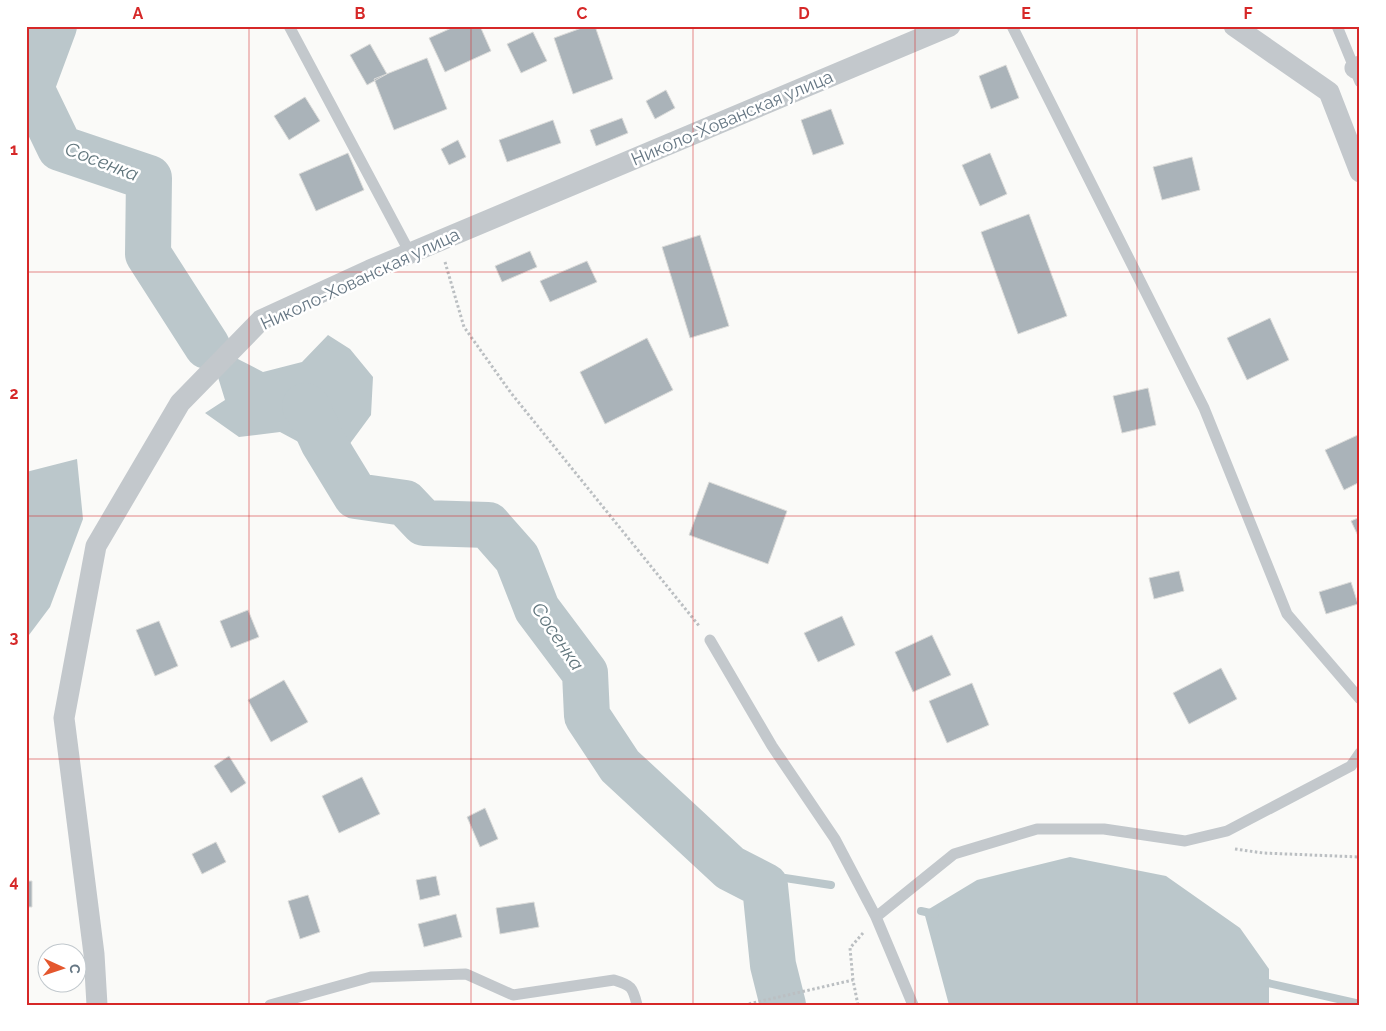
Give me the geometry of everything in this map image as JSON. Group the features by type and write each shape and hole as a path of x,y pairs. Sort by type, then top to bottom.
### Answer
{"street":[{"name":"Николо-Хованская улица","path":"97,1005 94,954 64,718 96,546 180,403 261,320 370,270 950,26"},
{"path":"1234,26 1329,92 1360,172"}],"lane":[{"path":"289,26 410,254"},
{"path":"1012,26 1204,408 1287,614 1360,699"},
{"path":"1338,26 1358,72"},
{"path":"710,640 772,746 835,839 876,917 913,1005"},
{"path":"876,917 954,854 1037,829 1104,829 1185,841 1219,833 1227,831 1351,766 1360,753"},
{"path":"270,1005 371,977 466,974 513,995 614,980 627,984 634,992 637,1005"}],"path":[{"path":"445,262 464,327 511,393 710,640"},
{"path":"1234,849 1263,853 1360,857"},
{"path":"858,1005 850,948 876,917"},
{"path":"744,1005 853,980"}],"shaded area":[{"path":"328,335 350,349 373,377 371,415 346,449 326,467 308,447 280,432 239,437 205,413 225,400 217,374 236,358 263,372 302,362"},
{"path":"77,459 83,519 50,607 26,639 26,472"},
{"path":"1070,857 1166,876 1240,928 1269,969 1269,1005 949,1005 924,912 977,880"}],"building":[{"path":"456,26 480,26 491,51 445,72 429,38"},
{"path":"587,26 595,26 613,79 573,94 554,38"},
{"path":"533,32 547,61 521,73 507,44"},
{"path":"370,44 387,74 367,85 350,55"},
{"path":"427,58 447,109 394,130 374,79"},
{"path":"1006,65 1019,98 991,109 979,76"},
{"path":"666,90 675,108 655,119 646,101"},
{"path":"305,97 320,121 289,140 274,116"},
{"path":"831,109 844,144 813,155 801,120"},
{"path":"622,118 628,133 596,146 590,130"},
{"path":"553,120 561,143 507,162 499,140"},
{"path":"458,140 466,157 449,165 441,149"},
{"path":"348,153 364,190 316,211 299,174"},
{"path":"990,153 1007,194 980,206 962,165"},
{"path":"1192,157 1200,190 1162,200 1153,167"},
{"path":"1029,214 1067,316 1018,334 981,232"},
{"path":"700,235 729,326 690,338 662,247"},
{"path":"530,251 537,267 502,282 495,266"},
{"path":"587,261 597,282 550,302 540,281"},
{"path":"1270,318 1289,360 1247,380 1227,338"},
{"path":"647,338 673,390 605,424 580,372"},
{"path":"1148,388 1156,425 1122,433 1113,396"},
{"path":"1360,434 1360,482 1344,490 1325,450"},
{"path":"709,482 787,511 768,564 689,535"},
{"path":"1360,517 1360,540 1351,521"},
{"path":"1179,571 1184,591 1154,599 1149,578"},
{"path":"1351,582 1358,604 1326,614 1319,592"},
{"path":"248,610 259,637 231,648 220,621"},
{"path":"842,616 855,645 818,662 804,633"},
{"path":"159,621 178,666 155,676 136,630"},
{"path":"932,635 951,675 913,692 895,652"},
{"path":"1221,668 1237,699 1189,724 1173,693"},
{"path":"284,680 308,722 271,742 248,700"},
{"path":"972,683 989,725 947,743 929,701"},
{"path":"229,756 246,783 231,793 214,766"},
{"path":"362,777 380,814 339,833 322,796"},
{"path":"485,808 498,839 480,847 467,817"},
{"path":"216,842 226,862 202,874 192,854"},
{"path":"436,876 440,895 420,900 416,880"},
{"path":"26,881 32,881 32,907 26,907"},
{"path":"308,895 320,932 300,939 288,901"},
{"path":"534,902 539,927 500,934 496,908"},
{"path":"456,914 462,937 424,947 418,924"}],"waterway":[{"name":"Сосенка","path":"54,26 31,88 60,148 149,178 148,254 207,346"},
{"name":"Сосенка","path":"305,406 323,442 356,496 405,503 424,523 488,525 517,558 537,609 585,673 587,716 620,766 730,868 765,886 773,965 783,1005"},
{"path":"765,886 785,878 831,885"},
{"path":"921,911 935,914"},
{"path":"1259,981 1360,1004"}]}
